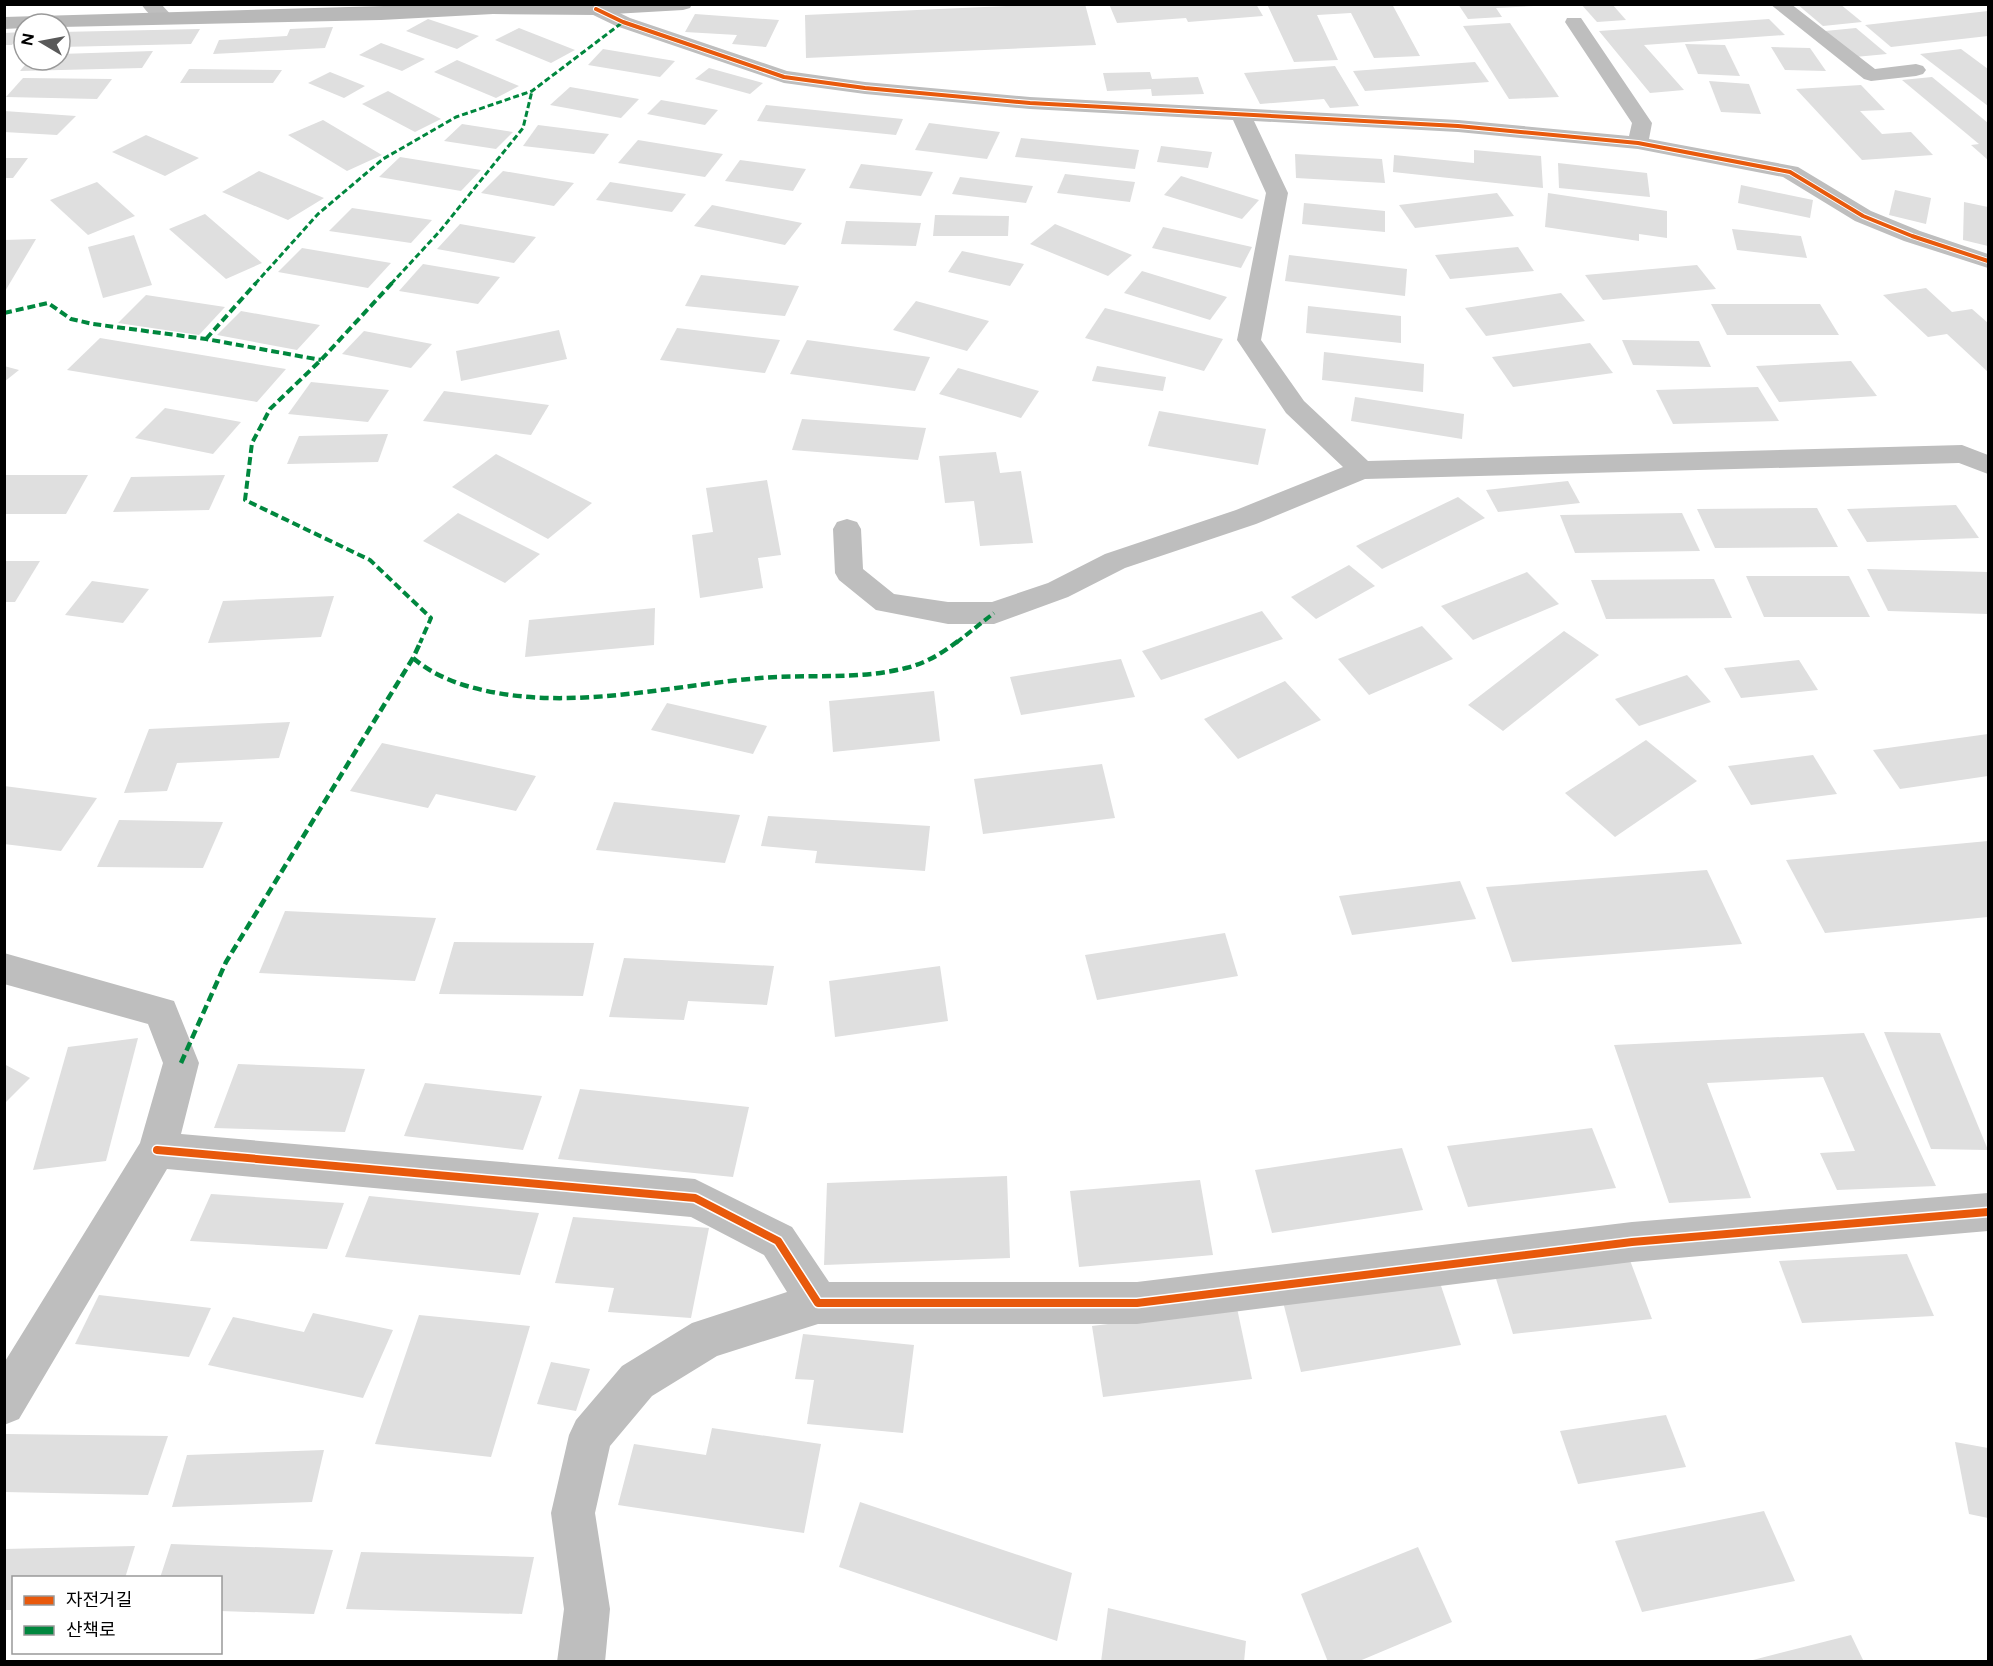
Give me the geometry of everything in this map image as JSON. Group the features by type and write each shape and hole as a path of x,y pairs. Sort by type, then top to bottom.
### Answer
{"street":[{"path":"150,4 165,18"},
{"path":"4,23 381,14 489,6 596,9 683,4"},
{"path":"1779,4 1871,75 1916,70"},
{"path":"596,9 623,22 784,77 865,88 1006,101 1458,126 1638,143 1790,172 1863,216 1912,236 1989,261"},
{"path":"1574,22 1642,123 1638,143"},
{"path":"1241,115 1277,193 1249,340 1295,407 1362,470"},
{"path":"847,529 849,573 886,603 948,613 994,613 1058,590 1115,561 1246,517 1362,470 1962,454 1989,465"},
{"path":"4,968 161,1012 181,1063 157,1150 4,1404"},
{"path":"157,1150 695,1198 778,1241 818,1303"},
{"path":"581,1662 587,1609 573,1513 591,1435 637,1381 707,1338 818,1303 1137,1303 1632,1242 1989,1212"}],"building":[{"path":"1085,4 1096,45 806,58 805,15"},
{"path":"1109,4 1256,4 1263,16 1188,22 1186,18 1117,23"},
{"path":"1267,4 1392,4 1420,56 1374,58 1351,13 1317,15 1338,60 1294,62"},
{"path":"1458,4 1534,4 1534,6 1496,8 1502,17 1468,19"},
{"path":"1581,4 1612,4 1626,20 1597,22"},
{"path":"1797,4 1840,4 1862,22 1823,26"},
{"path":"1988,11 1988,36 1891,47 1865,25"},
{"path":"695,14 779,20 766,47 732,44 737,35 685,32"},
{"path":"428,19 479,36 457,49 406,31"},
{"path":"1769,19 1785,35 1644,45 1684,90 1650,93 1599,31"},
{"path":"1510,23 1559,97 1509,99 1463,26"},
{"path":"333,27 325,48 213,54 219,40 287,36 290,29"},
{"path":"519,28 575,50 551,63 495,40"},
{"path":"1856,28 1887,54 1855,57 1825,31"},
{"path":"200,29 191,44 72,47 72,32"},
{"path":"5,33 12,33 12,45 5,45"},
{"path":"381,43 425,59 402,71 359,55"},
{"path":"1685,44 1725,45 1740,76 1698,74"},
{"path":"1771,47 1810,48 1826,71 1785,70"},
{"path":"603,49 675,61 660,77 588,65"},
{"path":"1961,49 1988,69 1988,106 1920,54"},
{"path":"153,51 142,68 72,70 72,54"},
{"path":"457,60 519,86 496,98 434,72"},
{"path":"1475,62 1489,82 1365,91 1353,71"},
{"path":"1335,66 1359,106 1330,108 1324,99 1260,104 1244,73"},
{"path":"709,68 763,83 750,94 695,79"},
{"path":"189,69 282,70 273,83 180,83"},
{"path":"330,72 365,86 344,98 308,83"},
{"path":"1150,72 1152,79 1198,77 1204,94 1152,96 1151,89 1107,91 1103,73"},
{"path":"1932,77 1988,123 1988,160 1971,145 1979,144 1902,80"},
{"path":"23,78 112,79 97,99 6,97"},
{"path":"1709,81 1749,84 1761,114 1721,112"},
{"path":"1861,85 1885,110 1860,111 1882,134 1911,132 1933,155 1862,160 1796,89"},
{"path":"570,87 639,99 621,118 550,105"},
{"path":"388,91 441,119 415,132 362,104"},
{"path":"661,100 718,110 705,125 647,114"},
{"path":"766,105 903,119 896,135 757,121"},
{"path":"4,111 76,116 57,135 4,132"},
{"path":"323,120 382,155 347,171 288,135"},
{"path":"929,123 1000,132 987,159 915,150"},
{"path":"462,124 513,132 496,149 444,141"},
{"path":"538,125 609,134 594,154 523,146"},
{"path":"146,135 199,158 165,176 112,152"},
{"path":"1021,138 1139,150 1135,169 1015,157"},
{"path":"638,140 723,154 705,177 618,163"},
{"path":"1161,146 1212,152 1208,168 1157,162"},
{"path":"1474,150 1541,156 1543,188 1393,172 1394,155 1474,163"},
{"path":"1295,154 1382,159 1385,183 1296,178"},
{"path":"400,157 481,170 461,191 379,177"},
{"path":"4,158 28,158 13,178 4,178"},
{"path":"740,160 806,169 793,191 725,181"},
{"path":"1558,163 1647,173 1650,197 1559,188"},
{"path":"861,164 933,172 921,196 849,188"},
{"path":"259,171 324,198 288,220 222,192"},
{"path":"503,171 574,183 554,206 481,193"},
{"path":"1065,174 1135,182 1130,202 1057,193"},
{"path":"1181,176 1259,200 1242,219 1164,195"},
{"path":"960,177 1033,186 1026,203 952,194"},
{"path":"97,182 135,216 88,235 50,200"},
{"path":"610,182 686,194 672,212 596,200"},
{"path":"1741,185 1813,200 1810,218 1738,203"},
{"path":"1895,190 1931,198 1926,224 1889,215"},
{"path":"1497,193 1514,216 1415,228 1399,205"},
{"path":"1548,193 1667,211 1667,238 1639,234 1639,241 1545,227"},
{"path":"1964,202 1988,207 1988,246 1963,240"},
{"path":"1304,203 1385,211 1385,232 1302,224"},
{"path":"712,205 802,223 785,245 694,226"},
{"path":"352,208 432,220 411,243 329,231"},
{"path":"205,214 262,263 226,279 169,229"},
{"path":"935,215 1009,216 1008,236 933,236"},
{"path":"846,221 921,223 916,246 841,244"},
{"path":"460,224 536,237 514,263 437,249"},
{"path":"1055,224 1132,255 1108,276 1030,244"},
{"path":"1163,227 1252,247 1241,268 1152,248"},
{"path":"1732,229 1801,236 1807,258 1737,250"},
{"path":"134,235 152,285 103,298 88,247"},
{"path":"36,239 4,293 4,240"},
{"path":"1518,247 1534,271 1450,279 1435,255"},
{"path":"302,248 391,263 368,288 278,272"},
{"path":"962,251 1024,264 1010,286 948,272"},
{"path":"1289,255 1407,269 1405,296 1285,281"},
{"path":"423,264 500,277 478,304 399,291"},
{"path":"1697,265 1716,289 1603,300 1585,275"},
{"path":"1142,271 1227,297 1210,320 1124,293"},
{"path":"701,275 799,286 785,316 685,306"},
{"path":"1926,288 1952,312 1972,309 1988,323 1988,372 1947,334 1928,337 1883,295"},
{"path":"1561,293 1585,321 1486,336 1465,308"},
{"path":"146,295 225,307 199,335 118,323"},
{"path":"916,301 989,321 967,351 893,330"},
{"path":"1711,304 1820,304 1839,335 1727,335"},
{"path":"1308,306 1401,316 1401,343 1306,333"},
{"path":"1105,308 1223,339 1204,371 1085,338"},
{"path":"241,311 320,325 297,350 217,335"},
{"path":"677,328 780,340 765,373 660,360"},
{"path":"559,330 567,359 461,381 456,351"},
{"path":"364,331 432,344 411,368 342,354"},
{"path":"100,338 286,369 257,402 67,370"},
{"path":"807,340 930,357 915,391 790,374"},
{"path":"1622,340 1699,341 1711,367 1633,365"},
{"path":"1590,343 1613,373 1513,387 1492,357"},
{"path":"1324,352 1424,364 1423,392 1322,380"},
{"path":"1851,361 1877,396 1779,402 1756,366"},
{"path":"4,366 19,370 4,382"},
{"path":"1097,366 1166,377 1163,391 1092,381"},
{"path":"958,368 1039,391 1021,418 939,394"},
{"path":"311,382 389,390 368,422 288,414"},
{"path":"1758,387 1779,421 1673,424 1656,390"},
{"path":"444,391 549,405 531,435 423,421"},
{"path":"1355,397 1464,414 1462,439 1351,421"},
{"path":"165,408 241,422 213,454 135,438"},
{"path":"1159,411 1266,429 1258,465 1148,446"},
{"path":"802,419 926,428 918,460 792,450"},
{"path":"388,434 378,462 287,464 299,436"},
{"path":"996,452 1000,473 1021,471 1033,543 980,546 974,501 945,503 939,456"},
{"path":"496,454 592,503 548,539 452,487"},
{"path":"4,475 88,475 66,514 4,514"},
{"path":"225,475 209,510 113,512 131,477"},
{"path":"767,480 781,555 758,558 763,588 700,598 692,535 713,532 706,488"},
{"path":"1568,481 1580,503 1498,512 1486,490"},
{"path":"1458,497 1485,518 1382,569 1356,546"},
{"path":"1956,505 1979,538 1867,542 1847,509"},
{"path":"1817,508 1838,547 1715,548 1697,509"},
{"path":"458,513 540,554 505,583 423,541"},
{"path":"1682,513 1700,551 1575,553 1560,515"},
{"path":"4,561 40,561 15,602 4,602"},
{"path":"1349,565 1375,586 1316,619 1291,597"},
{"path":"1867,569 1988,572 1988,614 1888,611"},
{"path":"1527,572 1559,604 1473,640 1441,606"},
{"path":"1746,576 1849,576 1870,617 1764,617"},
{"path":"1714,579 1732,618 1606,619 1591,580"},
{"path":"92,581 149,589 123,623 65,615"},
{"path":"334,596 321,637 208,643 223,601"},
{"path":"655,608 654,645 525,657 529,620"},
{"path":"1262,611 1283,639 1161,680 1142,651"},
{"path":"1422,626 1453,659 1369,695 1338,659"},
{"path":"1564,631 1599,655 1503,731 1468,705"},
{"path":"1121,659 1135,697 1021,715 1010,677"},
{"path":"1799,660 1818,690 1741,698 1724,668"},
{"path":"1687,675 1711,702 1639,726 1615,699"},
{"path":"1285,681 1321,720 1238,759 1204,719"},
{"path":"934,691 940,741 833,752 829,701"},
{"path":"667,703 767,726 753,754 651,730"},
{"path":"290,722 279,758 177,763 167,791 124,793 149,729"},
{"path":"1988,734 1988,776 1900,789 1873,750"},
{"path":"1646,740 1697,781 1615,837 1565,793"},
{"path":"382,743 536,776 516,811 436,794 428,808 350,791"},
{"path":"1813,755 1837,794 1751,805 1728,766"},
{"path":"1102,764 1115,818 983,834 974,779"},
{"path":"4,786 97,798 61,851 4,844"},
{"path":"614,802 740,815 725,863 596,850"},
{"path":"768,816 930,826 925,871 815,863 817,851 761,846"},
{"path":"119,820 223,822 203,868 97,867"},
{"path":"1988,841 1988,917 1825,933 1786,860"},
{"path":"1707,870 1742,944 1512,962 1486,887"},
{"path":"1460,881 1476,919 1352,935 1339,896"},
{"path":"285,911 436,918 415,981 259,973"},
{"path":"1225,933 1238,976 1097,1000 1085,955"},
{"path":"454,942 594,943 583,996 439,994"},
{"path":"624,958 774,966 767,1005 688,1001 684,1020 609,1017"},
{"path":"940,966 948,1021 835,1037 829,981"},
{"path":"1884,1032 1940,1033 1988,1150 1931,1149"},
{"path":"1864,1033 1936,1186 1837,1190 1820,1153 1855,1151 1823,1077 1707,1083 1751,1198 1669,1203 1614,1045"},
{"path":"138,1038 106,1161 33,1170 68,1047"},
{"path":"4,1064 30,1078 4,1104"},
{"path":"238,1064 365,1069 345,1132 214,1128"},
{"path":"425,1083 542,1096 523,1150 404,1136"},
{"path":"580,1089 749,1107 733,1177 558,1159"},
{"path":"1592,1128 1616,1188 1468,1207 1447,1146"},
{"path":"1402,1148 1423,1210 1272,1233 1255,1170"},
{"path":"1007,1176 1010,1258 824,1265 827,1183"},
{"path":"1200,1180 1213,1255 1079,1267 1070,1191"},
{"path":"211,1194 344,1203 327,1249 190,1241"},
{"path":"369,1196 539,1213 520,1275 345,1257"},
{"path":"573,1217 709,1228 691,1318 608,1312 614,1288 555,1283"},
{"path":"1907,1254 1934,1316 1802,1323 1779,1261"},
{"path":"1628,1255 1652,1319 1513,1334 1493,1269"},
{"path":"1438,1277 1461,1345 1301,1372 1283,1302"},
{"path":"99,1295 211,1308 189,1357 75,1344"},
{"path":"1237,1308 1252,1379 1103,1397 1092,1326"},
{"path":"313,1313 393,1330 363,1398 208,1365 233,1317 304,1332"},
{"path":"419,1315 530,1326 491,1457 375,1444"},
{"path":"803,1334 914,1345 903,1433 807,1424 814,1380 795,1379"},
{"path":"551,1362 590,1369 576,1411 537,1404"},
{"path":"1666,1415 1686,1467 1578,1484 1560,1431"},
{"path":"712,1428 821,1444 804,1533 618,1505 634,1444 706,1455"},
{"path":"6,1434 168,1436 148,1495 4,1492"},
{"path":"1955,1442 1988,1448 1988,1518 1969,1514"},
{"path":"324,1450 312,1502 172,1507 187,1455"},
{"path":"860,1502 1072,1573 1057,1641 839,1567"},
{"path":"1764,1511 1795,1581 1642,1612 1615,1541"},
{"path":"171,1544 333,1550 314,1614 222,1611 222,1576 161,1576"},
{"path":"135,1546 126,1576 12,1576 12,1610 4,1610 4,1549"},
{"path":"1418,1547 1452,1622 1357,1662 1328,1662 1301,1594"},
{"path":"361,1552 534,1557 522,1614 346,1609"},
{"path":"1108,1608 1246,1641 1244,1662 1101,1662"},
{"path":"1851,1635 1864,1662 1749,1662 1749,1661"}],"marked path":[{"path":"206,339 318,214 383,159 456,117 532,91 623,22"},
{"path":"181,1063 226,962 413,658 431,618 370,560 245,500 252,443 270,409 321,360 440,231 523,128 532,91"},
{"path":"4,313 48,303 71,319 93,324 206,339 321,360"},
{"path":"413,658 434,674 471,688 511,695 596,696 762,678 864,675 904,669 931,660 994,613"}],"cycle path":[{"path":"596,9 623,22 784,77 865,88 1030,103 1458,126 1638,143 1790,172 1863,216 1912,236 1988,261"},
{"path":"157,1150 695,1198 778,1241 818,1303 1137,1303 1632,1242 1988,1212"}]}
